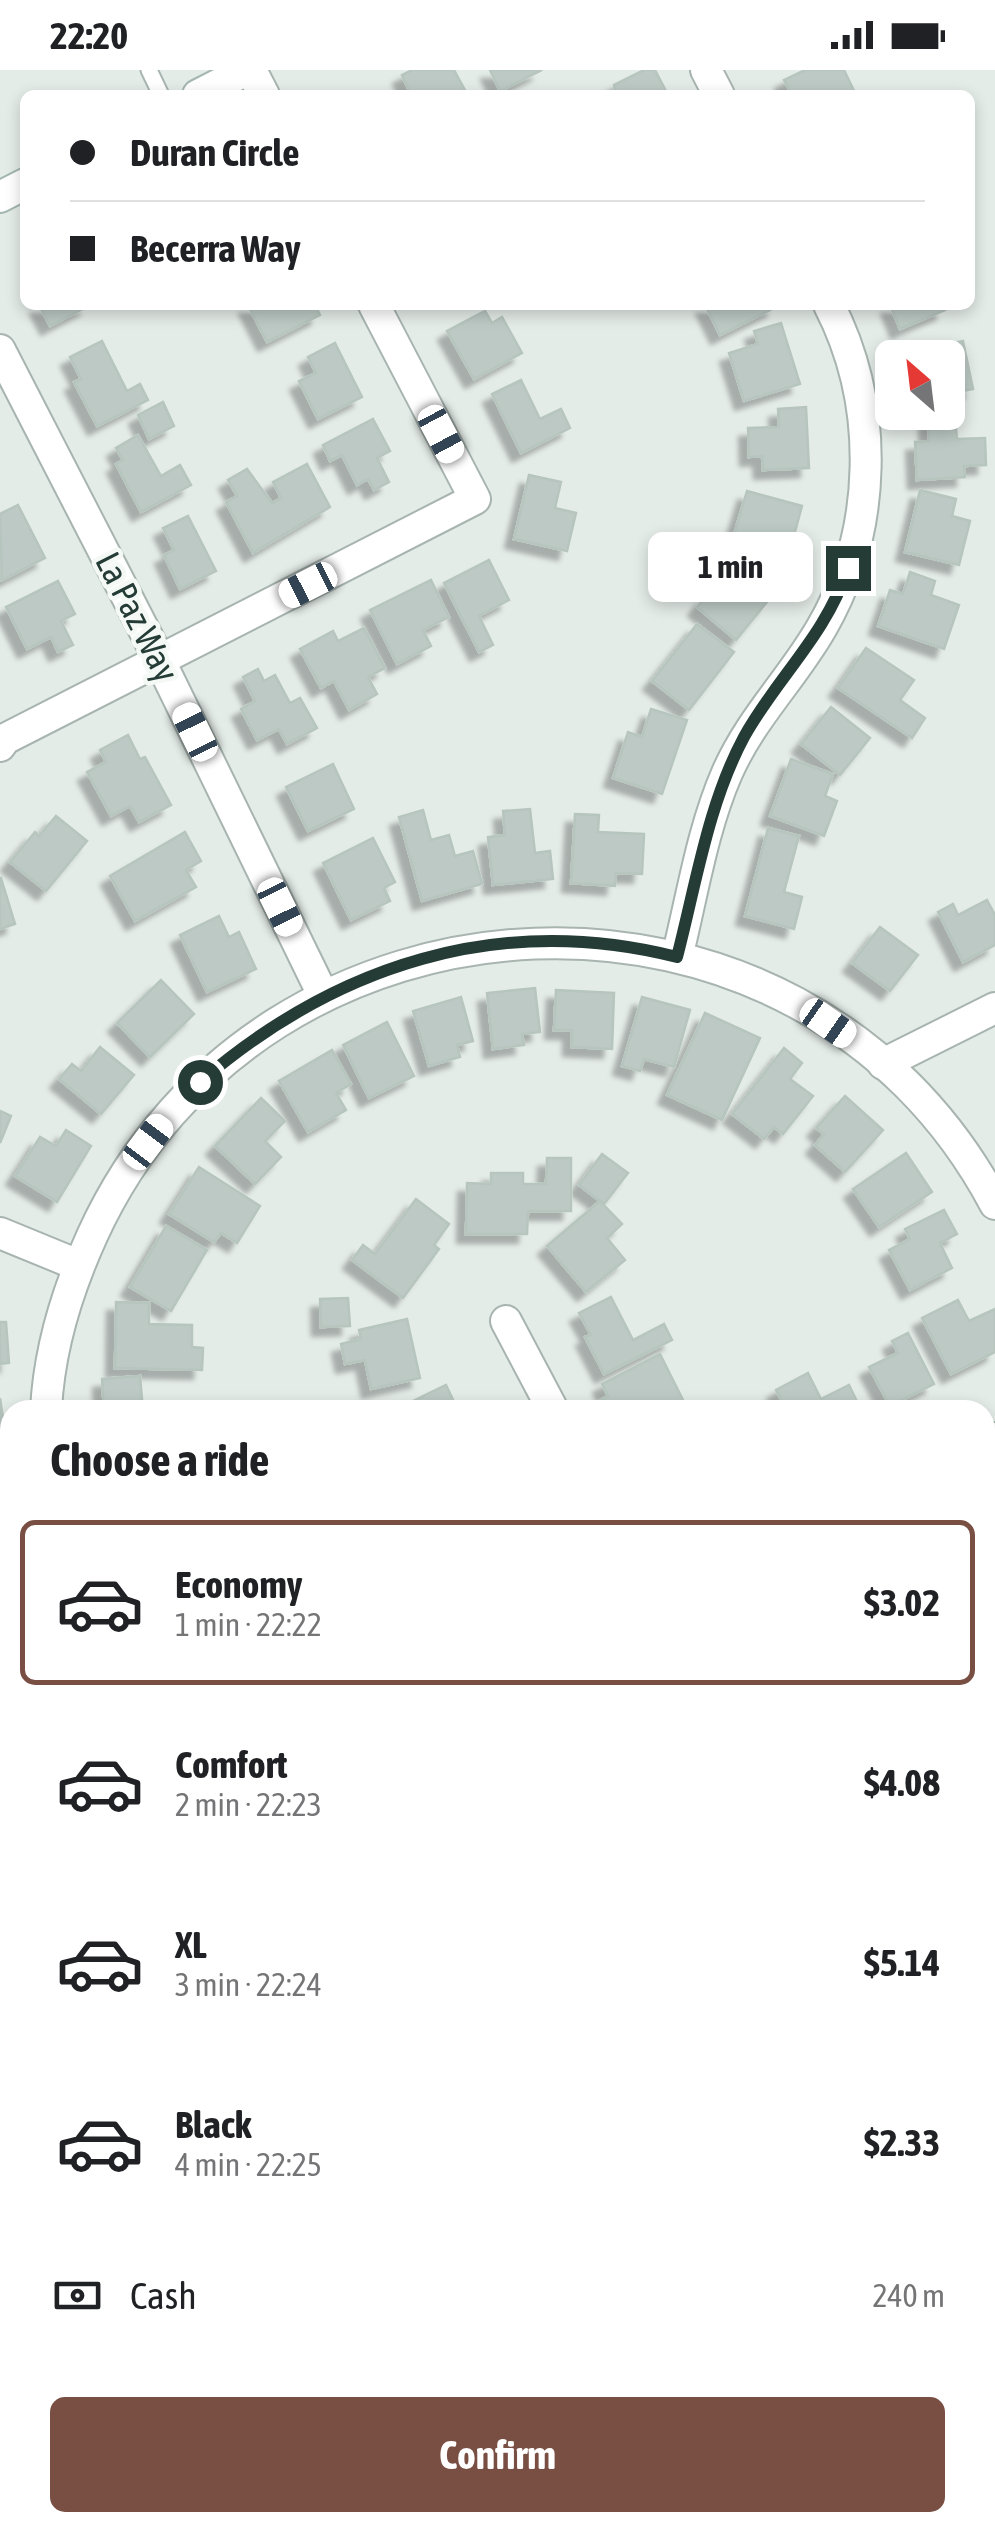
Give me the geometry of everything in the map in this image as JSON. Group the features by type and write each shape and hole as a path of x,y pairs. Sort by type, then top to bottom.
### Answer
{"street":[{"path":"208,90 249,70"},
{"path":"0,746 5,739 475,499 377,310"},
{"path":"677,957 726,776 745,736 824,626 856,542 865,489 864,418 852,366 831,310"},
{"name":"La Paz Way","path":"0,350 160,662 323,995"},
{"path":"47,1400 56,1342 78,1265 104,1210 163,1121 240,1048 323,995 429,956 516,942 570,941 677,957 782,996 882,1064 951,1136 995,1204"},
{"path":"882,1064 995,1008"},
{"path":"0,1233 78,1265"},
{"path":"506,1321 548,1400"}],"building":[{"path":"412,70 454,70 465,90 409,90 402,75"},
{"path":"490,70 542,70 502,90"},
{"path":"644,70 655,70 665,90 615,90 614,85"},
{"path":"805,70 844,70 854,90 789,90 784,80"},
{"path":"42,310 80,310 50,326"},
{"path":"251,310 318,310 320,315 267,342"},
{"path":"708,310 770,310 720,335"},
{"path":"892,310 945,310 900,329"},
{"path":"485,311 492,323 502,317 522,353 474,379 447,331"},
{"path":"781,323 800,384 744,401 729,353 758,344 754,331"},
{"path":"102,341 127,391 140,384 148,400 97,426 74,382 81,379 70,357"},
{"path":"335,343 362,397 318,419 299,381 316,373 308,357"},
{"path":"965,351 973,389 965,391"},
{"path":"521,380 540,419 561,409 570,428 521,453 492,394"},
{"path":"163,402 174,426 149,439 138,415"},
{"path":"806,407 809,468 763,470 762,456 749,457 748,428 779,427 778,409"},
{"path":"373,419 390,451 377,458 389,482 374,490 368,479 357,485 342,455 330,461 323,445"},
{"path":"928,430 956,430 957,439 985,438 986,465 964,466 965,477 917,480 915,442 929,441"},
{"path":"138,435 161,476 180,465 191,485 141,512 116,464 123,460 116,448"},
{"path":"307,464 330,507 253,553 226,502 237,496 228,480 247,469 272,503 281,498 273,482"},
{"path":"529,475 561,482 555,508 576,513 567,551 514,539"},
{"path":"920,490 956,499 952,516 970,521 959,565 905,552"},
{"path":"747,491 802,506 789,554 733,538"},
{"path":"18,505 45,558 2,580 0,514"},
{"path":"188,516 216,571 180,589 164,555 174,550 163,528"},
{"path":"489,560 509,600 479,616 493,645 479,652 444,583"},
{"path":"910,572 935,581 931,595 959,605 944,649 878,626 890,590 903,594"},
{"path":"734,575 767,602 736,640 697,607 706,596 712,602"},
{"path":"431,580 449,617 423,630 431,646 397,664 370,610"},
{"path":"58,581 75,614 61,621 73,645 58,652 51,637 27,649 6,607"},
{"path":"697,624 734,652 689,710 652,681"},
{"path":"364,628 385,668 368,677 377,694 349,710 334,681 321,688 300,649 333,631 338,641"},
{"path":"866,648 914,680 900,700 925,718 912,738 838,688"},
{"path":"258,669 264,681 275,675 290,703 300,698 317,728 287,744 279,729 257,740 241,709 255,701 243,677"},
{"path":"831,707 870,738 840,775 801,744"},
{"path":"651,709 687,720 662,794 613,778 628,732 642,737"},
{"path":"128,735 171,805 139,822 130,806 111,816 87,772 106,762 100,750"},
{"path":"791,759 833,774 825,796 837,801 824,836 770,816"},
{"path":"333,764 354,809 308,831 286,787"},
{"path":"530,809 535,853 550,851 553,879 493,885 488,837 505,835 503,811"},
{"path":"423,810 431,840 449,835 455,856 473,851 482,884 422,901 399,817"},
{"path":"575,814 599,815 598,832 644,834 642,874 616,873 615,886 571,883"},
{"path":"56,816 87,841 46,891 10,862 35,832 39,836"},
{"path":"768,828 799,836 784,892 802,897 794,929 745,916"},
{"path":"185,832 201,861 186,870 196,887 135,921 110,876"},
{"path":"373,838 395,882 384,888 390,901 351,920 323,863"},
{"path":"0,879 15,924 0,929"},
{"path":"987,900 995,915 995,945 963,962 938,912 953,904 958,915"},
{"path":"219,916 229,937 239,932 256,969 207,992 180,935"},
{"path":"880,927 918,955 890,991 852,963"},
{"path":"161,980 194,1014 150,1057 117,1023"},
{"path":"535,988 540,1032 522,1034 524,1045 493,1049 487,993"},
{"path":"556,990 614,993 612,1049 572,1047 572,1030 554,1030"},
{"path":"461,997 473,1041 457,1045 460,1057 429,1066 413,1011"},
{"path":"642,997 690,1010 674,1067 644,1059 640,1071 622,1066"},
{"path":"705,1013 760,1038 722,1120 667,1095"},
{"path":"387,1022 414,1076 369,1098 343,1045"},
{"path":"100,1047 134,1075 101,1114 59,1079 72,1064 81,1071"},
{"path":"784,1048 802,1063 790,1079 813,1096 783,1134 774,1127 764,1139 732,1114"},
{"path":"332,1050 351,1084 336,1093 346,1110 308,1132 279,1081"},
{"path":"845,1096 883,1130 845,1172 815,1145 824,1134 816,1128"},
{"path":"261,1098 285,1121 265,1141 281,1157 255,1184 215,1146"},
{"path":"0,1111 11,1116 0,1143"},
{"path":"66,1130 91,1146 57,1202 15,1176 40,1137 56,1146"},
{"path":"906,1153 932,1192 879,1227 853,1189"},
{"path":"602,1154 628,1173 604,1204 579,1185"},
{"path":"547,1158 571,1158 571,1211 528,1211 527,1234 466,1234 467,1183 491,1184 491,1173 523,1173 523,1184 546,1184"},
{"path":"199,1167 260,1206 237,1243 221,1233 214,1242 169,1214"},
{"path":"416,1199 449,1224 434,1245 439,1249 403,1298 352,1260 363,1245 375,1254"},
{"path":"600,1201 622,1224 607,1238 625,1260 586,1292 547,1246"},
{"path":"944,1210 957,1234 940,1243 952,1268 910,1290 889,1250 910,1239 905,1229"},
{"path":"166,1226 207,1250 171,1311 130,1287"},
{"path":"611,1297 633,1340 664,1324 672,1340 604,1374 585,1337 591,1335 579,1313"},
{"path":"348,1298 350,1326 321,1327 320,1299"},
{"path":"958,1300 969,1321 995,1309 995,1352 951,1374 922,1318"},
{"path":"116,1302 149,1303 149,1324 192,1325 192,1347 203,1348 202,1370 115,1368"},
{"path":"407,1319 420,1378 371,1389 365,1360 345,1364 341,1344 361,1339 359,1330"},
{"path":"0,1322 6,1322 9,1363 0,1364"},
{"path":"908,1333 934,1384 902,1400 887,1400 869,1367 898,1353 892,1341"},
{"path":"660,1354 683,1400 600,1400 608,1396 602,1384"},
{"path":"808,1373 821,1399 849,1385 856,1400 781,1400 776,1390"},
{"path":"140,1376 142,1400 103,1400 102,1379"},
{"path":"446,1385 453,1400 415,1400"}],"route":[{"path":"200,1082 240,1048 323,995 378,971 429,956 516,942 570,941 677,957 726,776 745,736 824,626 848,568"}]}
